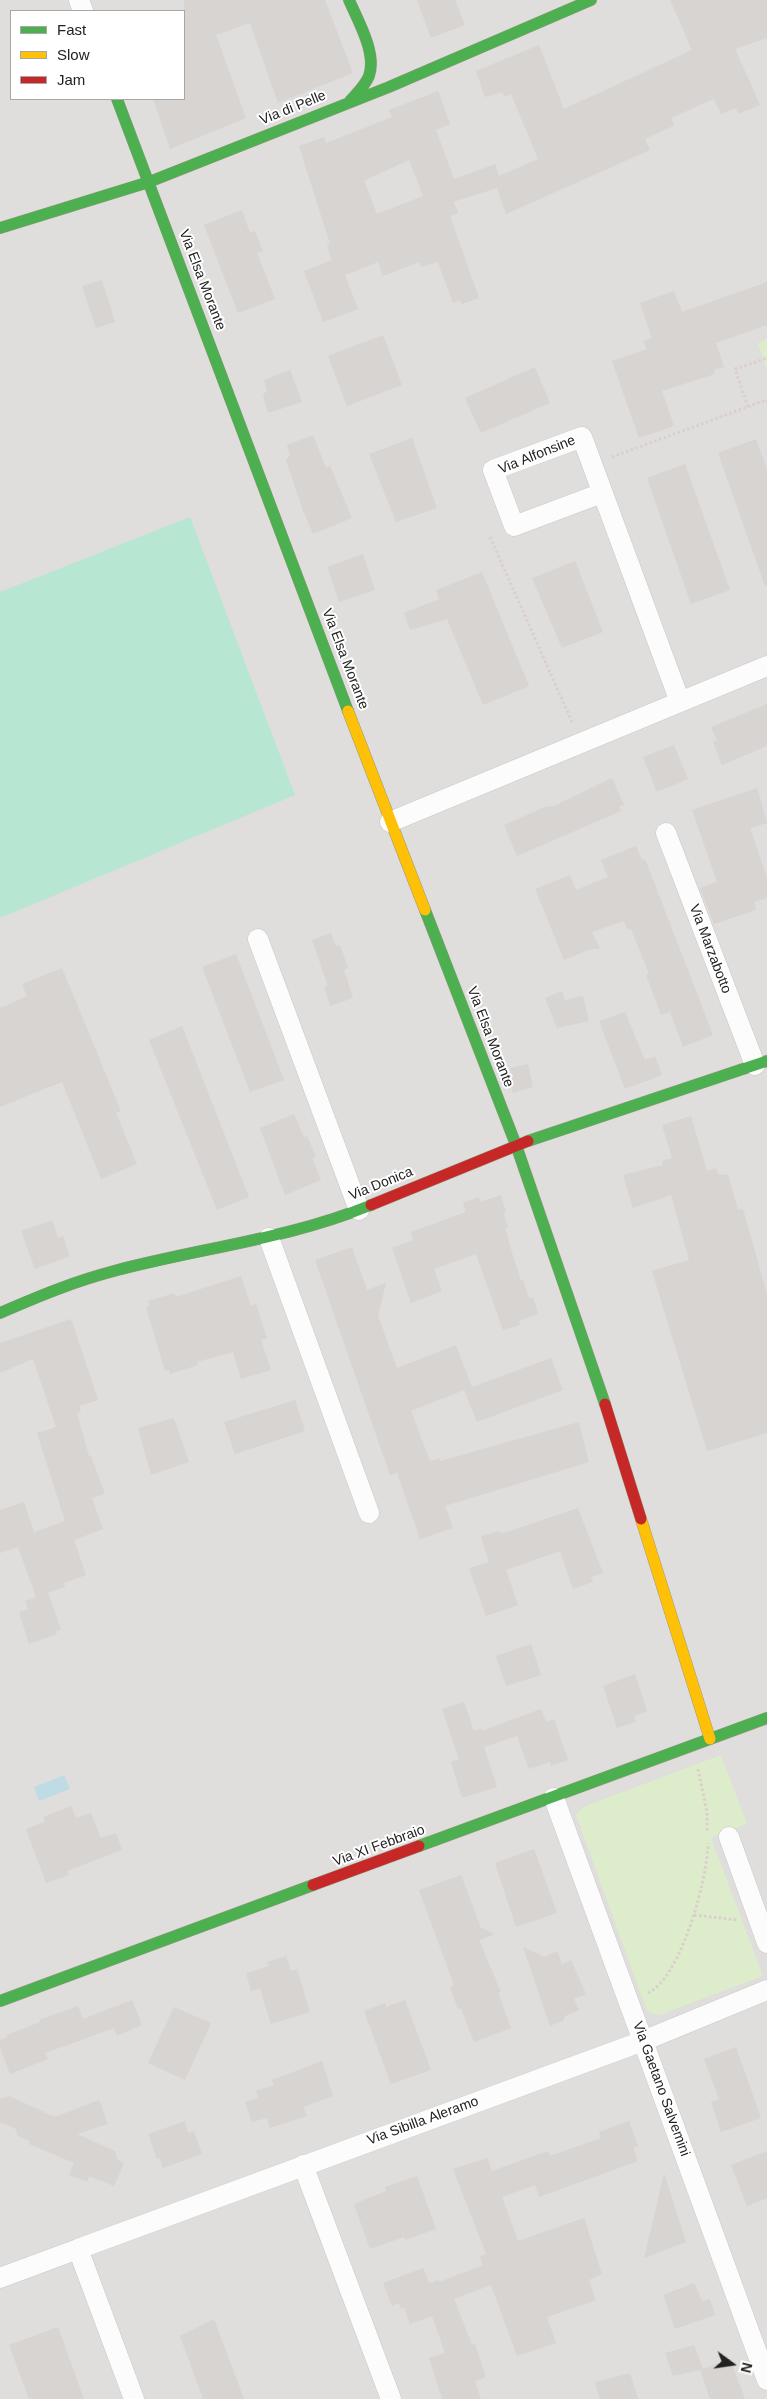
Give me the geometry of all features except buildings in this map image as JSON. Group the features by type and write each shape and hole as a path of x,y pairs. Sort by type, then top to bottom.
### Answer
{"street":[{"path":"349,0 370,56 370,72 365,83 350,101"},
{"name":"Via di Pelle","path":"0,228 149,182 339,105 389,87 591,0"},
{"name":"Via Elsa Morante","path":"117,100 390,822 516,1145 586,1344 710,1739"},
{"name":"Via Alfonsine","path":"602,493 514,526 493,470 582,437 680,702"},
{"path":"390,822 767,666"},
{"name":"Via Marzabotto","path":"666,833 761,1063"},
{"path":"258,939 359,1210"},
{"name":"Via Donica","path":"0,1313 55,1290 114,1271 269,1238 359,1210 516,1145 761,1063"},
{"path":"269,1238 369,1513"},
{"name":"Via XI Febbraio","path":"0,2001 767,1718"},
{"name":"Via Gaetano Salvemini","path":"554,1798 643,2041 759,2332 767,2380"},
{"path":"729,1837 767,1942"},
{"name":"Via Sibilla Aleramo","path":"0,2278 643,2041 767,1990"},
{"path":"303,2165 392,2399"},
{"path":"78,2248 134,2399"}],"path":[{"path":"748,408 735,369 767,358"},
{"path":"592,464 766,400 767,402"},
{"path":"490,537 581,743"},
{"path":"629,2002 654,1991 665,1978 688,1932 694,1915 708,1848 707,1812 692,1746"},
{"path":"694,1915 737,1921 758,1918"}],"shaded area":[{"path":"0,0 767,0 767,2399 0,2399"}],"green space":[{"path":"767,339 767,370 758,343"},
{"path":"190,517 295,795 0,918 0,592"},
{"path":"721,1755 747,1824 711,1838 763,1976 659,2015 647,2011 576,1815 583,1807"}],"water":[{"path":"64,1775 70,1789 39,1801 34,1787"}],"traffic: fast":[{"path":"349,0 369,47 371,57 369,76 350,101"},
{"path":"0,228 149,182 389,87 591,0"},
{"path":"117,100 348,711"},
{"path":"425,910 516,1145 605,1404"},
{"path":"528,1141 767,1061"},
{"path":"0,1313 99,1275 276,1235 340,1217 371,1205"},
{"path":"419,1846 767,1718"},
{"path":"0,2001 313,1885"}],"traffic: slow":[{"path":"348,711 425,910"},
{"path":"641,1519 710,1739"}],"traffic: jam":[{"path":"371,1205 528,1141"},
{"path":"605,1404 641,1519"},
{"path":"313,1885 419,1846"}]}
